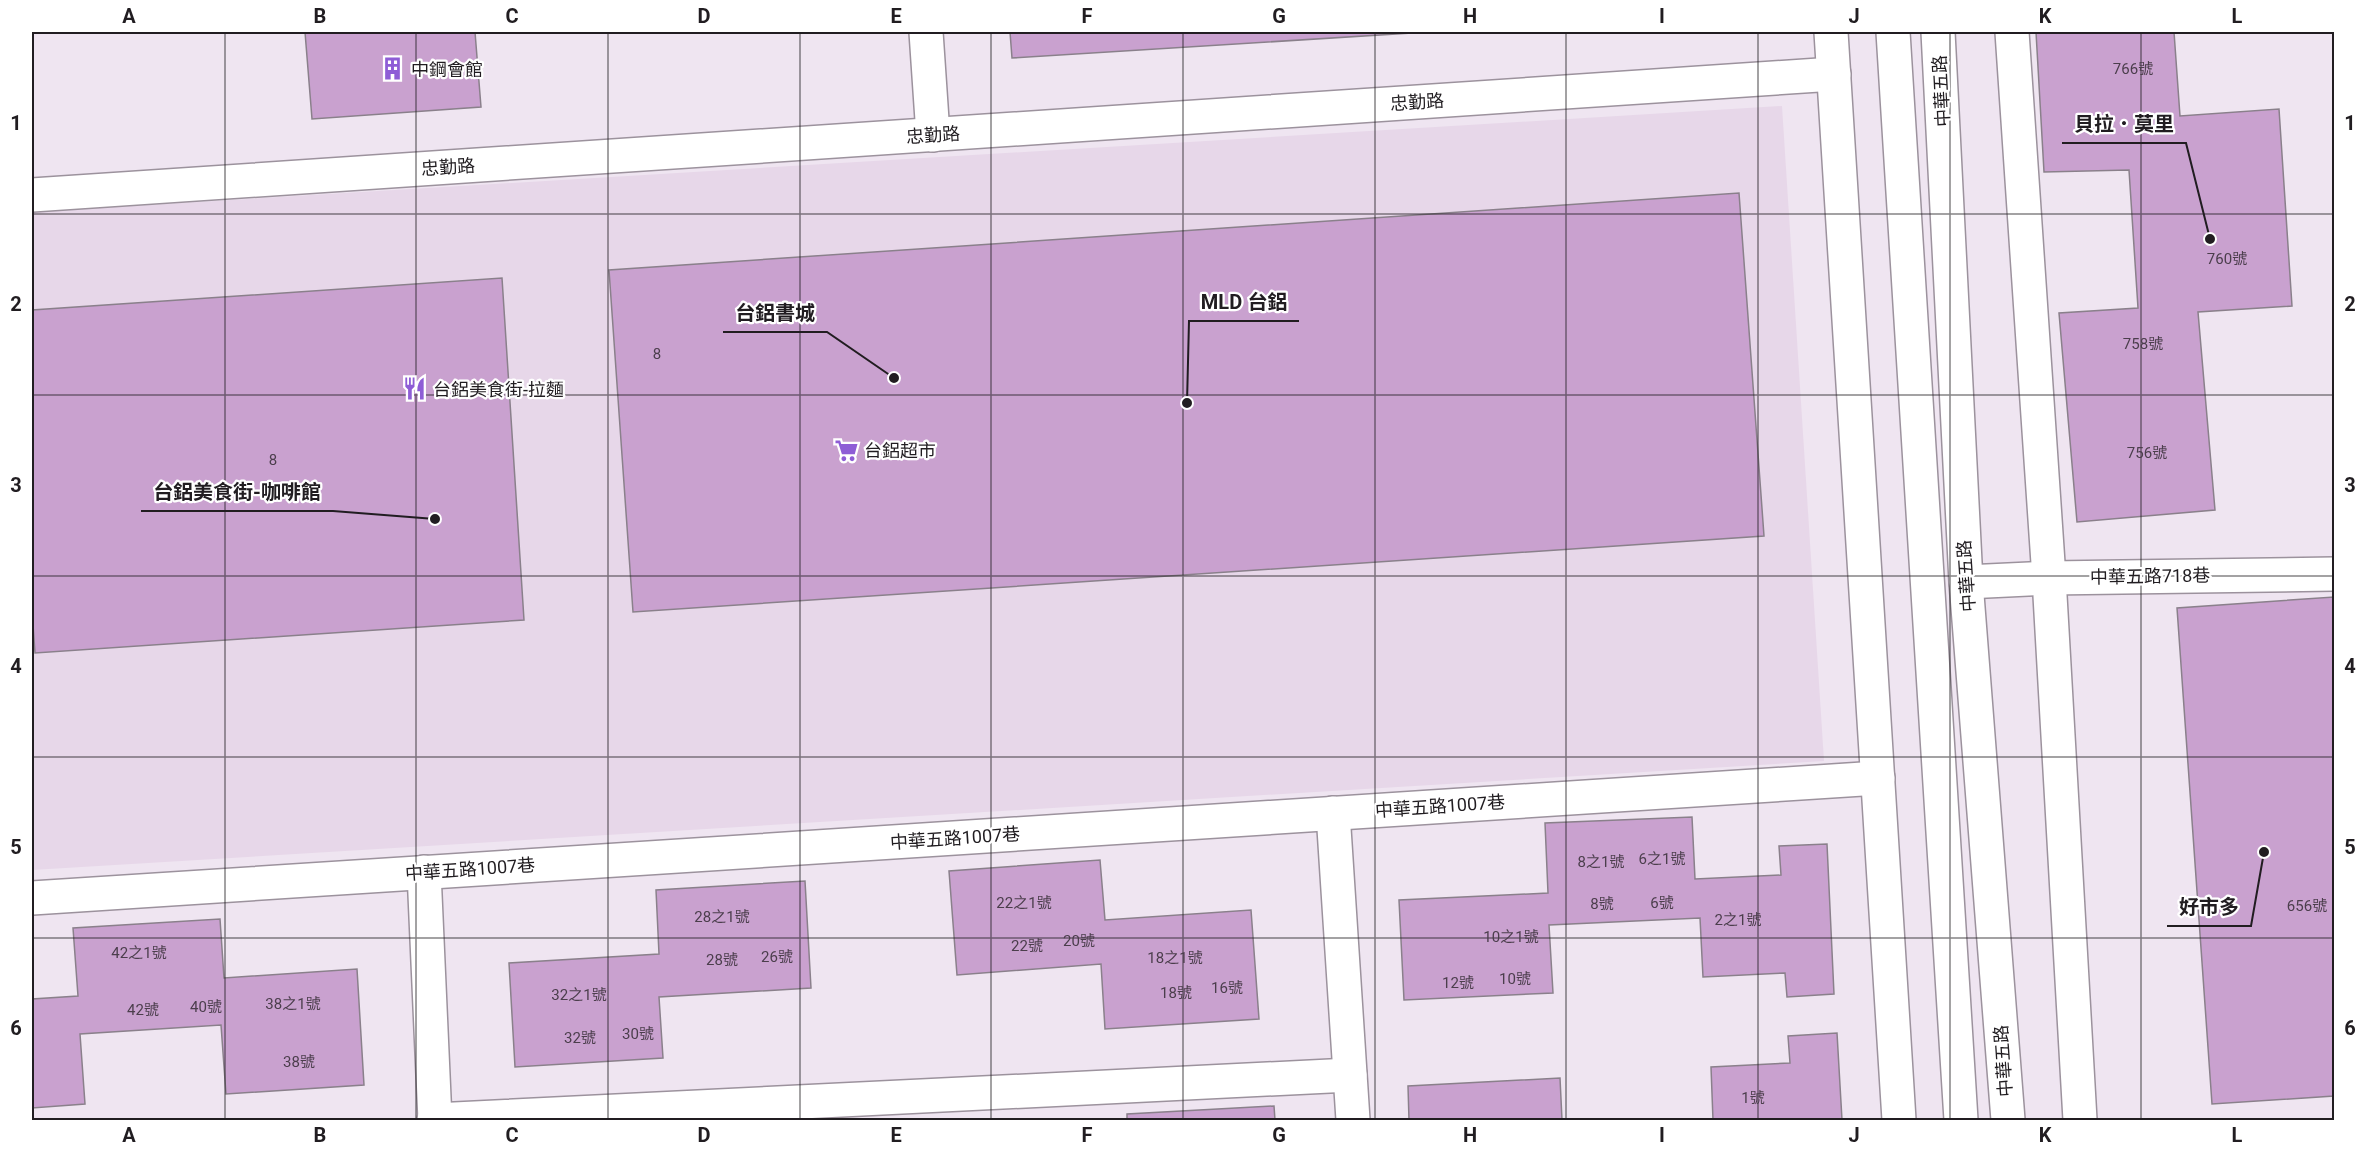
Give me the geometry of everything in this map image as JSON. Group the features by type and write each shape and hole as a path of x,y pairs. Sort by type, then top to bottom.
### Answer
{"street":[{"path":"926,32 933,135"},
{"path":"1831,32 1899,1120"},
{"path":"1893,32 1961,1120"},
{"name":"中華五路","path":"1938,32 1966,582 2008,1120"},
{"path":"2012,32 2049,578 2080,1120"},
{"name":"忠勤路","path":"32,195 1834,74"},
{"name":"中華五路718巷","path":"1966,582 2049,578 2334,574"},
{"name":"中華五路1007巷","path":"32,898 1878,778"},
{"path":"1334,813 1353,1120"},
{"path":"424,873 435,1120 1350,1075"}],"shaded area":[{"path":"1782,106 1824,761 32,870 32,212"}],"building":[{"name":"中鋼會館","path":"305,32 475,32 481,107 312,119"},
{"path":"1010,32 1428,32 1012,58"},
{"path":"2036,32 2174,32 2180,116 2279,109 2292,306 2198,312 2215,510 2077,522 2059,313 2138,308 2129,170 2044,172"},
{"path":"1739,193 1764,536 633,612 609,270"},
{"path":"502,278 524,620 35,653 32,611 32,310"},
{"path":"2334,597 2334,1096 2212,1104 2177,608"},
{"path":"1692,817 1695,879 1781,875 1779,846 1827,844 1834,994 1787,997 1785,973 1703,977 1700,918 1549,925 1553,993 1404,1000 1399,900 1548,893 1545,823"},
{"path":"1100,860 1105,920 1251,910 1259,1019 1105,1029 1101,964 957,975 949,871"},
{"path":"805,881 811,988 659,997 663,1058 515,1067 509,963 659,954 656,890"},
{"path":"220,919 224,978 357,969 364,1085 226,1094 221,1025 80,1034 85,1104 32,1108 32,999 78,996 73,928"},
{"path":"1837,1033 1842,1120 1713,1120 1711,1067 1790,1063 1788,1036"},
{"path":"1560,1078 1562,1120 1409,1120 1408,1086"},
{"path":"1274,1106 1275,1120 1127,1120 1127,1114"}],"place":[{"name":"中鋼會館","path":"393,69"},
{"name":"貝拉．莫里","path":"2210,239"},
{"name":"台鋁書城","path":"894,378"},
{"name":"台鋁美食街-拉麵","path":"415,389"},
{"name":"MLD 台鋁","path":"1187,403"},
{"name":"台鋁超市","path":"846,450"},
{"name":"台鋁美食街-咖啡館","path":"435,519"},
{"name":"好市多","path":"2264,852"}]}
